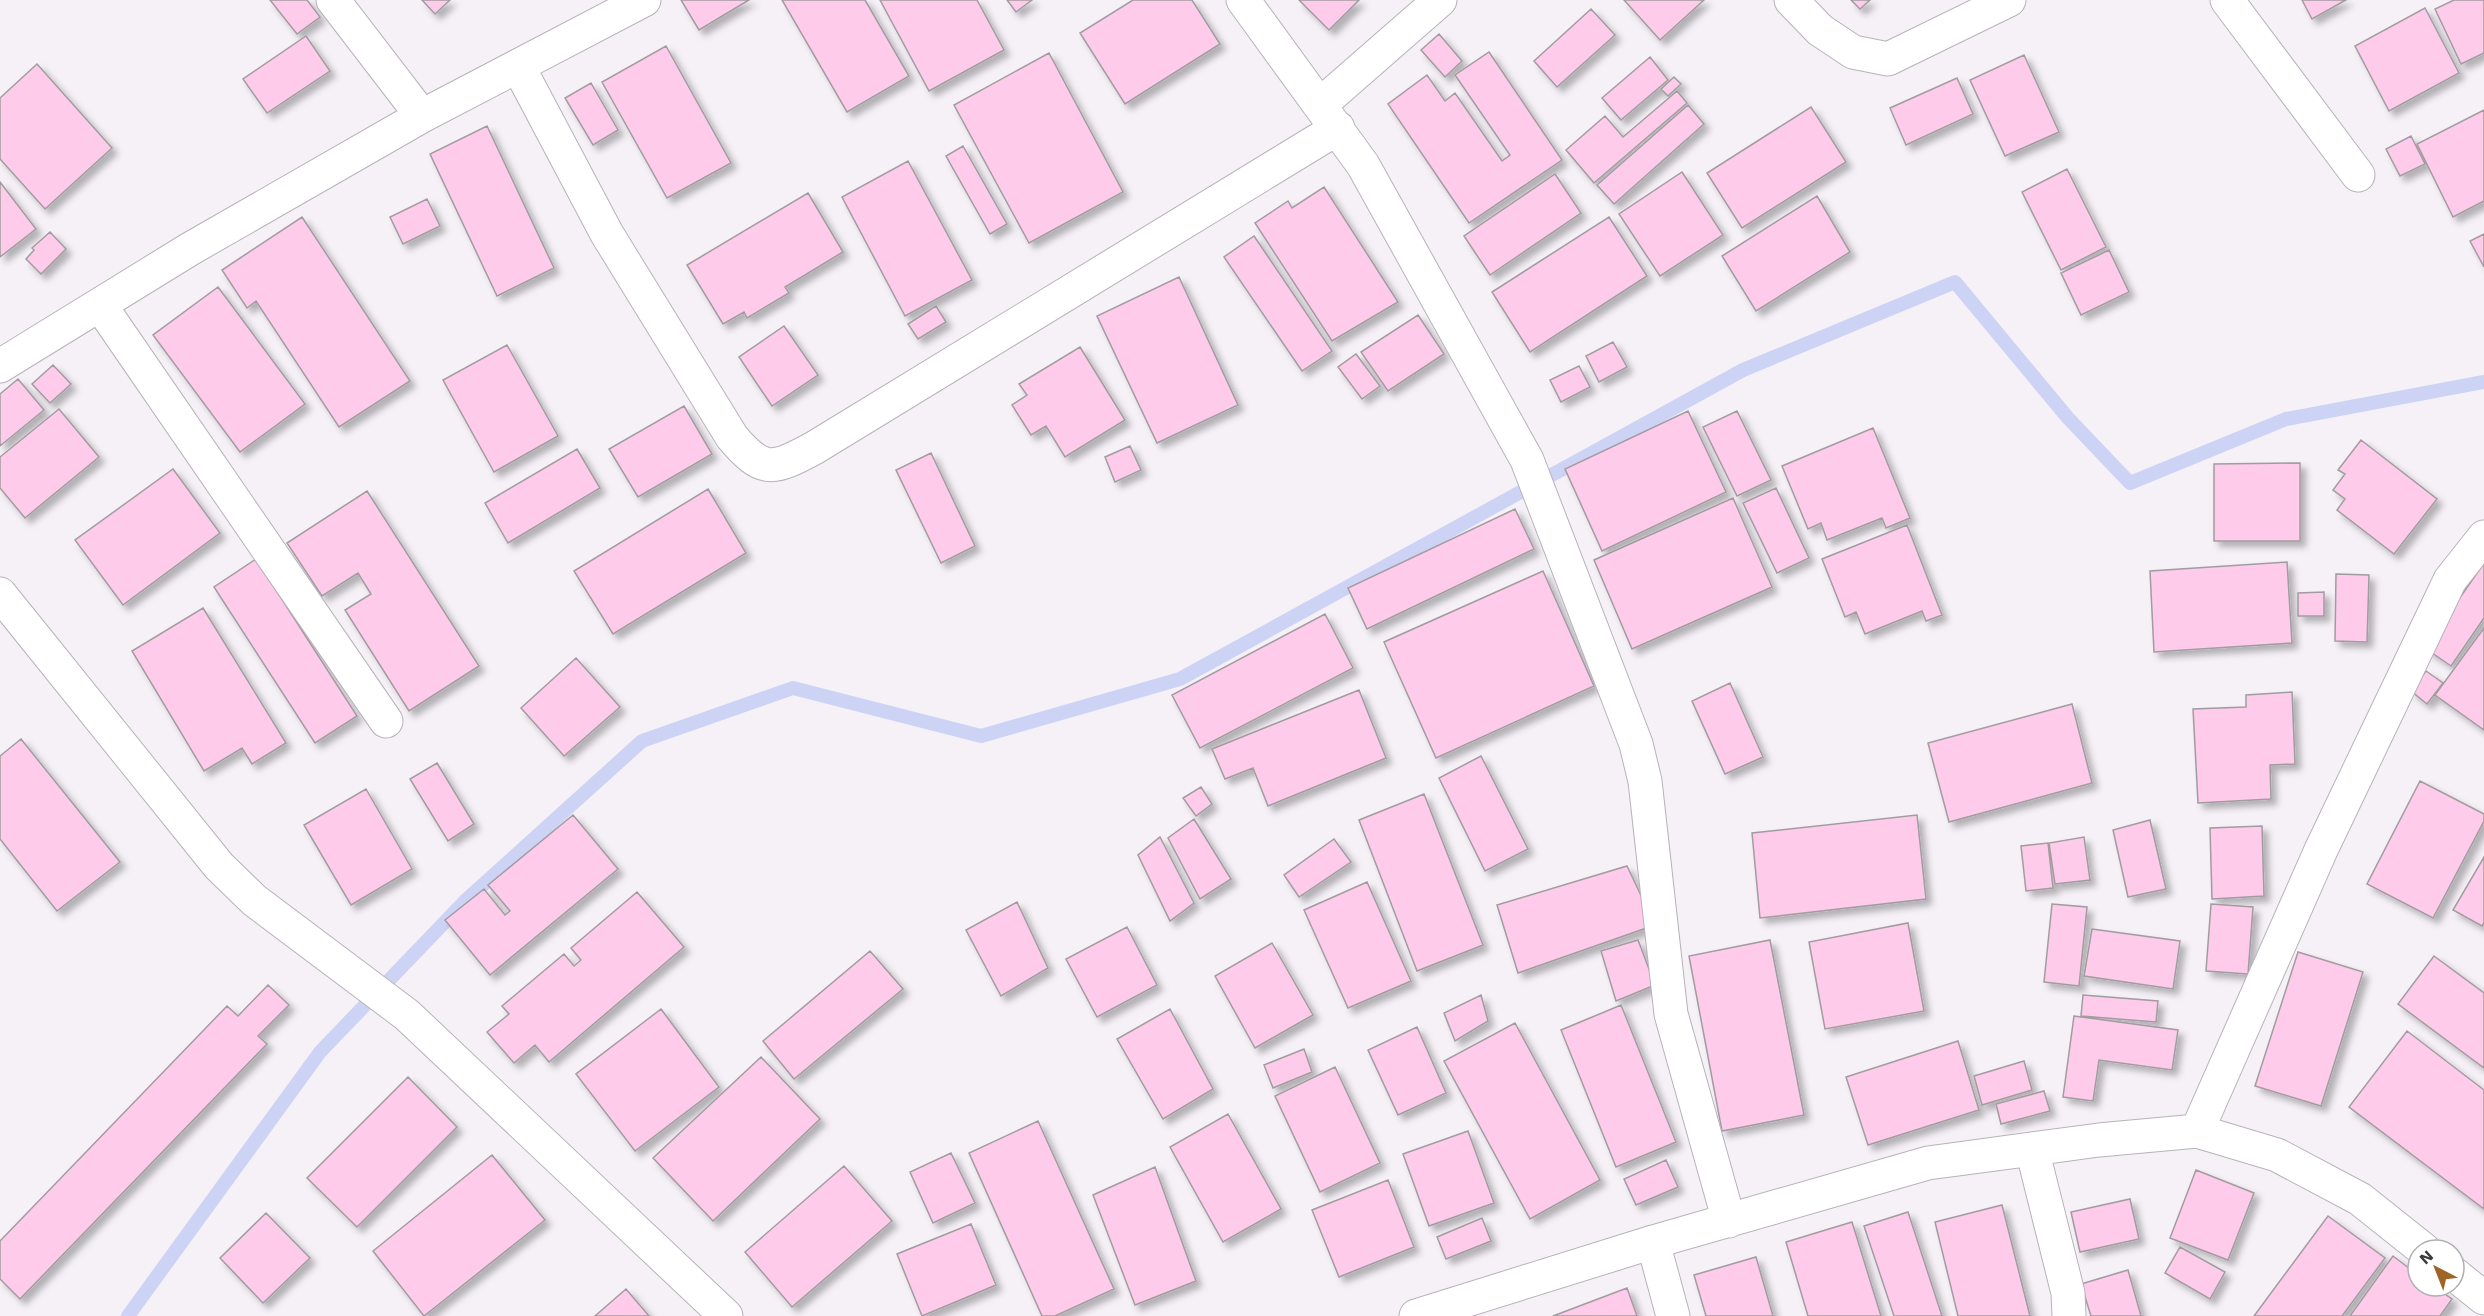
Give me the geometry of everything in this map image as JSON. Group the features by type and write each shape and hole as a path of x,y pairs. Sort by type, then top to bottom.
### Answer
{"street":[{"path":"333,0 422,117"},
{"path":"0,366 190,249 422,117 644,0"},
{"path":"1243,0 1363,165 1527,460 1636,744 1645,781 1671,1014 1729,1221"},
{"path":"518,66 607,234 732,437 756,462 773,466 814,448 1329,116 1440,0"},
{"path":"1791,0 1820,30 1852,52 1888,59 2009,0"},
{"path":"2227,0 2358,175"},
{"path":"100,305 386,721"},
{"path":"2196,1131 2321,850 2450,580 2484,537"},
{"path":"0,594 219,866 254,900 407,1015 726,1316"},
{"path":"1416,1316 1653,1242 1928,1163 2099,1140 2196,1131 2277,1155 2360,1199 2409,1238"},
{"path":"2032,1149 2068,1293 2069,1316"},
{"path":"1653,1242 1673,1316"},
{"path":"2466,1284 2484,1298"}],"building":[{"path":"270,0 307,0 320,17 297,34"},
{"path":"422,0 450,0 435,14"},
{"path":"681,0 749,0 699,30"},
{"path":"782,0 865,0 909,76 847,112"},
{"path":"880,0 977,0 1004,50 929,91"},
{"path":"1007,0 1032,0 1016,12"},
{"path":"1133,0 1192,0 1220,44 1125,104 1080,33"},
{"path":"1299,0 1359,0 1329,30"},
{"path":"1624,0 1704,0 1660,40"},
{"path":"1851,0 1870,0 1860,9"},
{"path":"2302,0 2346,0 2312,19"},
{"path":"2454,0 2484,0 2484,53 2461,64 2435,9"},
{"path":"2425,8 2459,73 2389,111 2355,46"},
{"path":"1591,9 1615,35 1557,87 1534,61"},
{"path":"1439,34 1462,61 1445,77 1421,50"},
{"path":"306,36 330,71 267,113 243,79"},
{"path":"666,46 731,163 667,198 602,82"},
{"path":"1489,52 1562,160 1469,223 1388,104 1427,75 1445,101 1455,93 1502,161 1510,155 1455,75"},
{"path":"1049,53 1123,192 1029,243 954,105"},
{"path":"2024,55 2059,132 2005,156 1970,80"},
{"path":"1650,57 1668,80 1621,120 1602,98"},
{"path":"37,64 112,148 45,209 0,159 0,98"},
{"path":"1674,77 1681,84 1668,96 1661,89"},
{"path":"1957,78 1973,114 1906,145 1890,108"},
{"path":"591,83 618,130 593,145 565,98"},
{"path":"1677,91 1687,103 1594,183 1566,150 1605,116 1623,137"},
{"path":"1688,105 1704,124 1614,204 1597,185"},
{"path":"1811,107 1846,162 1742,228 1707,173"},
{"path":"2484,110 2484,201 2453,217 2417,144"},
{"path":"487,126 554,268 497,296 430,154"},
{"path":"2411,136 2425,164 2400,176 2386,149"},
{"path":"963,146 1007,224 990,234 946,156"},
{"path":"908,161 972,280 905,316 842,197"},
{"path":"2067,169 2106,247 2061,270 2022,192"},
{"path":"1682,172 1723,235 1660,276 1619,214"},
{"path":"1555,174 1581,213 1490,275 1464,236"},
{"path":"0,182 36,229 0,257"},
{"path":"1324,187 1398,302 1332,341 1255,223 1288,201 1292,208"},
{"path":"808,193 843,252 785,287 789,293 747,318 744,312 723,324 687,265"},
{"path":"1817,196 1850,252 1756,311 1722,256"},
{"path":"427,199 440,226 403,244 390,217"},
{"path":"302,217 410,381 339,427 256,301 247,308 222,270"},
{"path":"1609,217 1647,276 1530,352 1492,292"},
{"path":"50,232 66,249 41,274 26,259 34,250 32,248"},
{"path":"2484,234 2484,267 2470,241"},
{"path":"1254,236 1332,351 1302,371 1224,257"},
{"path":"2109,250 2129,292 2081,315 2061,273"},
{"path":"1179,277 1238,405 1157,443 1097,316"},
{"path":"218,287 305,404 240,452 153,335"},
{"path":"936,306 946,322 918,339 908,324"},
{"path":"1418,315 1444,354 1388,391 1361,352"},
{"path":"784,326 818,375 772,406 739,357"},
{"path":"1613,342 1627,367 1599,382 1586,356"},
{"path":"507,345 558,436 494,472 443,380"},
{"path":"1080,347 1125,420 1065,457 1046,426 1031,435 1012,405 1027,395 1019,384"},
{"path":"1356,354 1380,386 1362,399 1338,367"},
{"path":"53,365 71,384 50,403 32,384"},
{"path":"1579,366 1590,387 1561,402 1550,380"},
{"path":"18,379 44,410 0,446 0,394"},
{"path":"684,406 712,454 638,497 609,449"},
{"path":"59,409 99,457 25,518 0,488 0,457"},
{"path":"1688,411 1726,492 1602,551 1565,469"},
{"path":"1737,411 1771,480 1737,496 1703,427"},
{"path":"1873,428 1910,518 1886,528 1882,518 1827,540 1821,523 1808,529 1782,466"},
{"path":"2361,440 2437,499 2394,554 2337,510 2345,499 2333,490 2345,474 2338,470"},
{"path":"1130,446 1141,470 1115,482 1105,457"},
{"path":"577,449 600,488 508,543 485,503"},
{"path":"931,453 975,546 941,563 896,470"},
{"path":"2300,463 2300,541 2214,541 2214,464"},
{"path":"173,469 220,533 123,605 75,540"},
{"path":"1776,488 1809,558 1777,573 1743,503"},
{"path":"708,489 746,553 613,634 574,571"},
{"path":"367,491 479,666 409,711 345,610 371,594 358,573 322,596 287,543"},
{"path":"1733,498 1772,587 1632,649 1594,560"},
{"path":"1515,509 1534,549 1367,629 1348,588"},
{"path":"1907,525 1942,615 1926,621 1922,611 1865,634 1856,612 1845,617 1822,559"},
{"path":"256,559 357,716 315,743 214,587"},
{"path":"2287,562 2292,643 2154,652 2150,571"},
{"path":"2484,563 2484,618 2451,666 2425,648"},
{"path":"1543,571 1594,686 1436,758 1384,642"},
{"path":"2336,574 2369,575 2367,642 2335,641"},
{"path":"2324,592 2324,616 2298,616 2298,593"},
{"path":"203,608 286,743 252,764 242,748 204,771 132,651"},
{"path":"1325,614 1353,668 1200,748 1172,695"},
{"path":"2484,628 2484,730 2435,695"},
{"path":"576,658 620,707 564,756 521,708"},
{"path":"2426,671 2443,683 2427,704 2411,691"},
{"path":"1730,683 1763,757 1725,774 1692,701"},
{"path":"1359,690 1386,758 1268,806 1253,768 1225,779 1212,749"},
{"path":"2292,692 2295,764 2270,765 2271,799 2198,803 2193,709 2246,707 2246,695"},
{"path":"2072,704 2092,783 1949,822 1928,743"},
{"path":"21,739 120,862 57,911 0,839 0,756"},
{"path":"1481,756 1528,849 1485,871 1439,778"},
{"path":"437,763 474,824 448,841 410,779"},
{"path":"2420,781 2484,814 2484,821 2433,918 2367,884"},
{"path":"1201,787 1212,804 1196,816 1183,798"},
{"path":"366,789 412,869 351,905 304,825"},
{"path":"1424,794 1483,945 1417,971 1359,820"},
{"path":"573,815 618,869 490,975 445,920 484,889 505,915 510,911 488,885"},
{"path":"1917,815 1926,899 1760,918 1752,833"},
{"path":"1194,819 1231,879 1200,899 1168,838"},
{"path":"2150,820 2166,889 2128,897 2113,830"},
{"path":"2262,826 2264,896 2212,899 2210,828"},
{"path":"1160,837 1194,903 1170,921 1138,855"},
{"path":"2084,837 2090,880 2055,884 2049,843"},
{"path":"1334,839 1351,862 1299,897 1284,875"},
{"path":"2048,843 2053,888 2026,891 2021,846"},
{"path":"2484,857 2484,923 2482,926 2453,910"},
{"path":"1627,866 1655,925 1518,973 1497,905"},
{"path":"1367,882 1411,981 1348,1008 1304,910"},
{"path":"637,892 684,947 549,1062 535,1045 514,1063 487,1032 509,1014 502,1006 564,954 574,966 581,960 571,948"},
{"path":"1017,902 1048,968 1001,996 966,930"},
{"path":"2052,904 2087,907 2079,986 2044,982"},
{"path":"2211,904 2253,907 2248,974 2206,971"},
{"path":"1908,923 1924,1011 1825,1029 1809,942"},
{"path":"1127,927 1157,985 1097,1017 1066,959"},
{"path":"2092,929 2180,941 2173,989 2084,976"},
{"path":"1638,940 1655,985 1616,1001 1601,951"},
{"path":"1770,940 1804,1115 1722,1131 1689,956"},
{"path":"1272,943 1313,1015 1255,1048 1215,976"},
{"path":"870,951 903,989 794,1079 763,1041"},
{"path":"2298,952 2363,972 2321,1106 2255,1086"},
{"path":"2434,956 2484,993 2484,1068 2398,1004"},
{"path":"268,985 289,1005 258,1036 267,1044 20,1299 0,1279 0,1241 227,1006 238,1016"},
{"path":"1481,995 1488,1021 1455,1041 1444,1013"},
{"path":"2083,995 2158,1001 2156,1022 2081,1016"},
{"path":"1621,1005 1676,1142 1616,1167 1561,1030"},
{"path":"661,1009 719,1087 635,1151 576,1074"},
{"path":"1170,1009 1213,1089 1163,1119 1117,1039"},
{"path":"2074,1016 2178,1030 2172,1070 2099,1060 2093,1101 2063,1097"},
{"path":"1515,1023 1600,1180 1530,1219 1444,1061"},
{"path":"1417,1027 1446,1093 1398,1115 1368,1050"},
{"path":"2407,1031 2484,1090 2484,1209 2349,1107"},
{"path":"1958,1041 1979,1110 1868,1145 1846,1077"},
{"path":"1304,1049 1312,1072 1273,1088 1264,1065"},
{"path":"761,1057 820,1119 713,1221 653,1158"},
{"path":"2024,1061 2032,1090 1982,1105 1974,1076"},
{"path":"1335,1067 1380,1163 1320,1192 1275,1096"},
{"path":"408,1077 457,1127 357,1227 307,1178"},
{"path":"2044,1091 2050,1111 2001,1124 1996,1104"},
{"path":"1228,1114 1281,1209 1223,1242 1170,1147"},
{"path":"1038,1121 1114,1289 1055,1316 1042,1316 969,1153"},
{"path":"1468,1131 1494,1203 1429,1226 1403,1154"},
{"path":"951,1153 975,1203 933,1223 910,1172"},
{"path":"492,1155 545,1220 424,1316 373,1251"},
{"path":"1666,1160 1678,1187 1636,1205 1624,1179"},
{"path":"844,1166 892,1221 792,1307 745,1252"},
{"path":"1155,1167 1196,1281 1135,1305 1093,1195"},
{"path":"2196,1170 2254,1193 2228,1260 2170,1238"},
{"path":"1388,1180 1414,1247 1339,1277 1312,1210"},
{"path":"2130,1199 2139,1239 2080,1252 2071,1212"},
{"path":"2002,1205 2030,1316 1958,1316 1935,1222"},
{"path":"1908,1212 1942,1316 1894,1316 1864,1226"},
{"path":"266,1213 310,1258 263,1303 220,1258"},
{"path":"2328,1216 2385,1258 2342,1316 2254,1316"},
{"path":"1482,1218 1491,1241 1446,1259 1437,1237"},
{"path":"1852,1222 1881,1316 1808,1316 1786,1242"},
{"path":"971,1224 996,1285 922,1316 897,1254"},
{"path":"2180,1247 2225,1272 2210,1299 2165,1273"},
{"path":"2393,1256 2406,1266 2406,1298 2452,1299 2440,1316 2350,1316"},
{"path":"1756,1257 1773,1316 1706,1316 1694,1275"},
{"path":"2128,1270 2141,1316 2091,1316 2081,1284"},
{"path":"1627,1288 1637,1316 1553,1316"},
{"path":"626,1289 649,1316 595,1316"}],"waterway":[{"path":"128,1316 320,1052 465,901 642,741 793,688 981,736 1180,679 1743,370 1955,282 2068,418 2130,483 2286,419 2484,382"}]}
